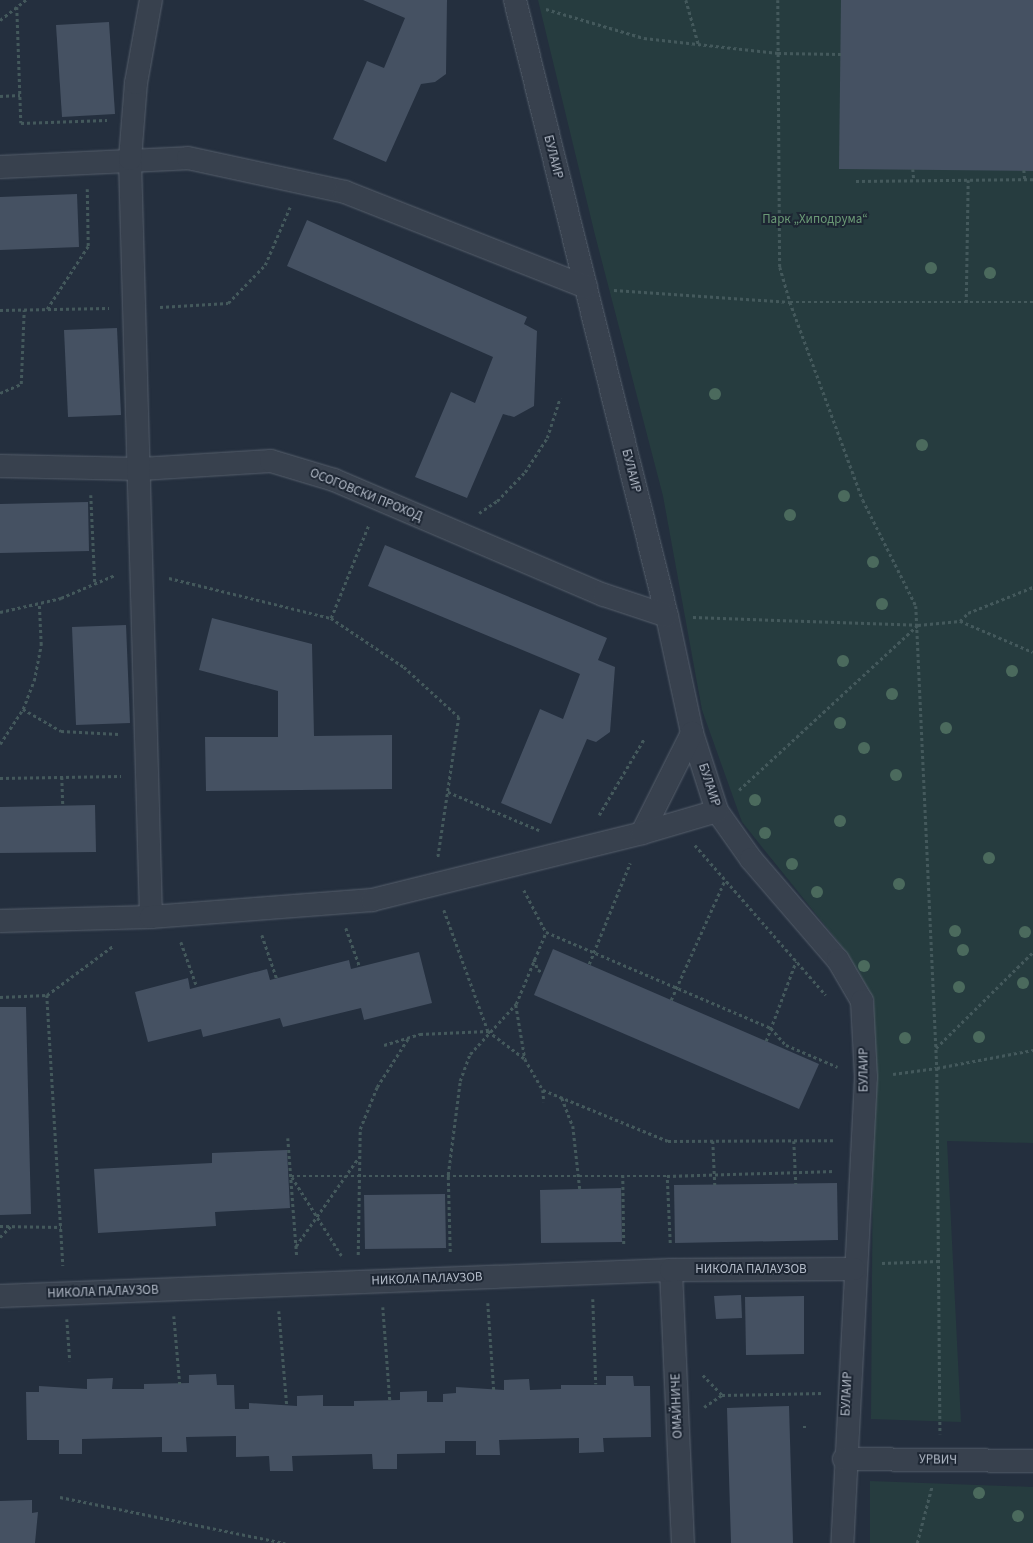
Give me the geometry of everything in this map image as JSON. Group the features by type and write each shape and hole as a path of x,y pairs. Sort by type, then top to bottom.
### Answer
{"street":[{"path":"151,0 133,120 130,159 137,308 148,775 161,916"},
{"name":"БУЛАИР","path":"514,0 667,616 692,733 716,810 751,859 838,960 862,1001 866,1078 847,1393 842,1543"},
{"path":"0,167 130,159 188,158 345,192 586,288"},
{"name":"ОСОГОВСКИ ПРОХОД","path":"0,466 141,469 271,461 334,480 623,603 667,616"},
{"path":"642,833 692,733"},
{"path":"0,921 161,916 372,900 642,833 716,810"},
{"name":"НИКОЛА ПАЛАУЗОВ","path":"0,1296 592,1272 854,1269"},
{"name":"ОМАЙНИЧЕ","path":"671,1270 682,1543"},
{"name":"УРВИЧ","path":"844,1458 1033,1461"}],"path":[{"path":"0,20 26,0"},
{"path":"514,0 644,38 699,46 778,53 841,54"},
{"path":"686,0 699,46"},
{"path":"778,0 780,267 790,302 862,500 916,606 918,625 937,1068 940,1460 917,1530 917,1543"},
{"path":"17,7 21,123 133,120"},
{"path":"0,96 20,95"},
{"path":"913,169 914,180"},
{"path":"1024,170 1025,179"},
{"path":"856,181 1033,179"},
{"path":"966,303 968,180"},
{"path":"0,310 137,308 228,303 265,265 300,182"},
{"path":"47,310 88,246 88,216"},
{"path":"586,288 790,302 1033,302"},
{"path":"0,393 21,384 24,310"},
{"path":"438,524 477,514 512,486 547,438 560,398"},
{"path":"90,468 95,582"},
{"path":"331,618 380,499"},
{"path":"0,612 62,598 110,576 144,571 331,618 404,666 459,717 434,884 488,1031 526,1059"},
{"path":"960,621 968,613 1033,587"},
{"path":"0,744 23,709 34,681 41,645 39,603"},
{"path":"667,616 918,625 960,621 1033,652"},
{"path":"716,810 918,625"},
{"path":"23,709 61,731 147,733"},
{"path":"448,792 580,848 644,739"},
{"path":"0,778 148,775"},
{"path":"62,777 63,806"},
{"path":"676,823 830,1000"},
{"path":"589,964 642,833"},
{"path":"511,865 546,932 771,1028 786,1045 839,1067"},
{"path":"671,1000 725,880"},
{"path":"337,902 360,967"},
{"path":"253,909 277,979"},
{"path":"161,916 197,987"},
{"path":"450,1278 448,1175 460,1082 470,1054 488,1031 516,1004 546,932"},
{"path":"0,997 47,995 114,944"},
{"path":"936,1048 1033,952"},
{"path":"534,958 538,970 543,972"},
{"path":"766,1041 796,961"},
{"path":"47,995 64,1293 70,1361"},
{"path":"516,1004 526,1059 543,1090 544,1102"},
{"path":"384,1045 409,1037 488,1031"},
{"path":"358,1282 360,1129 374,1094 409,1037"},
{"path":"866,1078 937,1068 1033,1050"},
{"path":"543,1090 668,1141 862,1140"},
{"path":"562,1098 572,1126 580,1175 580,1189"},
{"path":"288,1138 299,1284"},
{"path":"794,1140 796,1184"},
{"path":"713,1141 715,1184"},
{"path":"296,1246 359,1156"},
{"path":"291,1176 668,1176 860,1170"},
{"path":"623,1175 624,1271"},
{"path":"291,1176 358,1282"},
{"path":"668,1176 671,1270"},
{"path":"0,1226 61,1227"},
{"path":"0,1237 11,1226"},
{"path":"854,1269 880,1263 938,1261"},
{"path":"592,1272 596,1384"},
{"path":"486,1277 494,1390"},
{"path":"381,1281 390,1400"},
{"path":"277,1285 287,1407"},
{"path":"172,1289 180,1384"},
{"path":"722,1395 847,1393"},
{"path":"803,1427 808,1427"},
{"path":"60,1497 285,1543"}],"green space":[{"name":"Парк „Хиподрума“","path":"538,0 1033,0 1033,1143 947,1141 961,1422 871,1419 874,999 848,954 742,822 702,710 663,496 595,235"},
{"path":"870,1481 1033,1487 1033,1543 870,1543"}],"building":[{"path":"363,0 447,0 446,74 435,82 421,84 386,162 333,139 367,61 384,68 405,18"},
{"path":"841,0 1033,0 1033,171 839,169"},
{"path":"109,22 115,114 62,117 56,25"},
{"path":"77,194 79,247 0,250 0,197"},
{"path":"307,220 527,317 524,324 537,331 534,406 514,417 503,414 467,498 415,477 451,392 475,403 493,357 287,266"},
{"path":"117,328 121,415 68,417 64,330"},
{"path":"88,502 89,551 0,553 0,504"},
{"path":"385,545 607,638 598,660 615,667 610,732 596,742 587,739 551,824 501,803 540,709 563,719 580,674 368,586"},
{"path":"212,618 312,644 314,736 392,735 392,789 206,791 205,737 278,737 278,691 199,670"},
{"path":"126,625 130,723 76,725 72,627"},
{"path":"95,805 96,852 0,853 0,807"},
{"path":"553,949 819,1064 799,1109 534,995"},
{"path":"419,952 432,1003 364,1020 361,1008 283,1027 280,1018 203,1037 201,1029 148,1042 135,992 188,978 190,989 267,969 270,980 349,960 351,969"},
{"path":"0,1007 26,1007 31,1214 0,1215"},
{"path":"287,1150 290,1208 215,1212 216,1226 98,1233 94,1169 212,1163 212,1153"},
{"path":"837,1183 838,1240 675,1243 674,1185"},
{"path":"621,1188 622,1242 541,1243 540,1190"},
{"path":"445,1194 446,1248 365,1249 364,1195"},
{"path":"741,1295 742,1318 716,1319 714,1296"},
{"path":"804,1296 804,1354 746,1355 745,1297"},
{"path":"216,1374 217,1385 234,1385 235,1409 249,1409 249,1403 297,1406 297,1396 323,1395 323,1406 354,1406 354,1401 400,1400 400,1392 427,1391 427,1402 443,1402 443,1394 456,1393 456,1387 504,1390 504,1380 529,1379 530,1390 561,1389 561,1385 606,1385 606,1376 633,1376 634,1386 650,1386 651,1437 603,1438 604,1452 579,1453 579,1438 499,1440 500,1455 476,1455 476,1441 445,1441 445,1453 397,1454 397,1469 373,1469 372,1454 292,1456 293,1471 270,1471 269,1456 236,1457 236,1436 186,1437 187,1452 162,1452 162,1437 82,1439 82,1454 59,1454 59,1440 27,1440 26,1392 39,1392 39,1386 87,1389 87,1379 113,1378 112,1389 144,1389 144,1384 189,1383 189,1375"},
{"path":"789,1406 793,1543 731,1543 727,1408"},
{"path":"32,1500 32,1513 38,1512 35,1543 0,1543 0,1501"}]}
